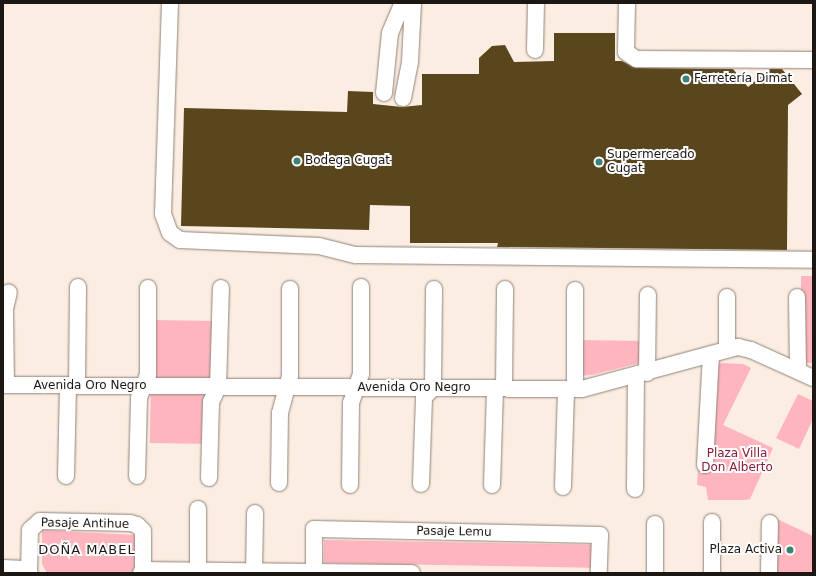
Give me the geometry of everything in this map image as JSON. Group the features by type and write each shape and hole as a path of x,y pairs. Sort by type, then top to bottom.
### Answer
{"street":[{"path":"170,3 163,214 170,233 180,240 319,246 356,255 813,260"},
{"path":"384,93 390,33 404,3"},
{"path":"403,98 410,62 413,3"},
{"path":"536,3 536,50"},
{"path":"627,3 626,52 636,59 813,60"},
{"path":"66,476 78,287"},
{"path":"350,485 351,403 361,374 361,287"},
{"path":"137,476 139,398 148,375 148,288"},
{"path":"210,478 211,402 218,387 221,288"},
{"path":"279,483 280,413 289,387 290,289"},
{"path":"422,484 424,398 433,388 434,289"},
{"path":"492,485 500,388 505,289"},
{"path":"563,487 571,389 576,290"},
{"path":"5,385 4,309 8,292"},
{"path":"634,489 641,375 648,295"},
{"path":"727,297 727,349"},
{"path":"797,297 798,371"},
{"name":"Avenida Oro Negro","path":"5,385 591,388 738,347 751,350 813,378"},
{"path":"705,465 711,354"},
{"path":"198,509 198,572"},
{"path":"254,572 255,513"},
{"name":"Pasaje Antihue","path":"29,573 30,530 40,521 130,523 137,525 143,531 142,573"},
{"path":"712,522 712,573"},
{"path":"769,573 770,523"},
{"path":"655,573 656,524"},
{"name":"Pasaje Lemu","path":"313,572 314,529 600,536 599,573"},
{"path":"3,568 29,573"},
{"path":"142,573 412,573"}],"green space":[{"path":"801,276 813,276 813,363 801,363"},
{"path":"152,320 215,321 213,444 150,443"},
{"path":"578,340 643,341 643,362 592,375 578,376"},
{"name":"Plaza Villa Don Alberto","path":"722,363 743,364 751,368 723,425 773,448 750,499 708,500 706,487 697,485 698,470 709,467 717,365"},
{"path":"798,394 813,401 813,419 799,449 776,438"},
{"path":"775,518 813,536 813,568 810,573 775,573"},
{"path":"42,530 135,535 135,569 132,573 47,573 42,564"},
{"path":"324,540 592,545 592,568 324,563"}],"building":[{"name":"Supermercado Cugat","path":"554,33 615,33 615,61 622,61 636,68 733,69 748,87 770,69 782,69 802,94 788,105 787,250 497,247 498,243 410,243 410,206 370,205 369,230 181,226 184,108 347,112 348,91 373,92 373,104 402,107 422,105 422,74 479,74 479,58 492,46 505,45 514,62 554,61"}],"place":[{"name":"Ferretería Dimat","path":"686,79"},
{"name":"Bodega Cugat","path":"297,161"},
{"name":"Supermercado Cugat","path":"599,162"},
{"name":"Plaza Activa","path":"790,550"}],"district":[{"name":"DOÑA MABEL","path":"87,550"}]}
